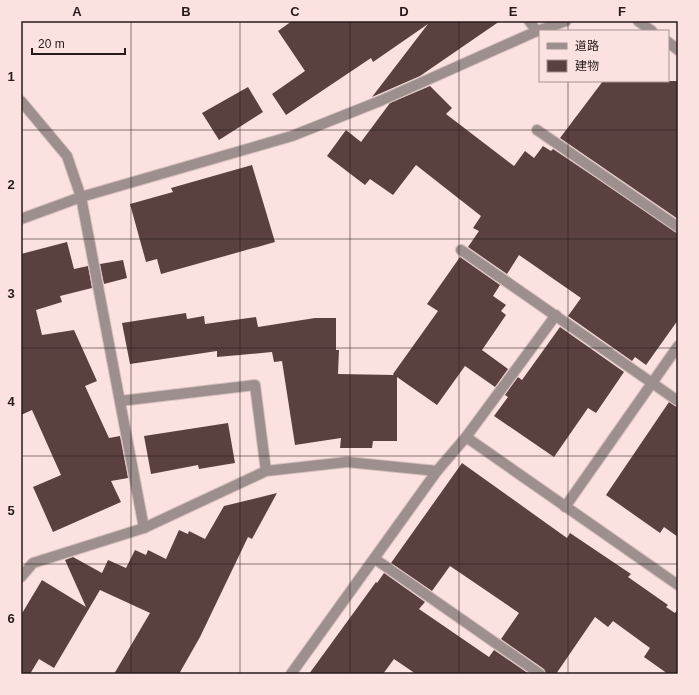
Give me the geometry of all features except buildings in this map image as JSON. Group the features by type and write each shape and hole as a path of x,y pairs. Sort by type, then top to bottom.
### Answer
{"street":[{"path":"21,219 81,197 292,136 380,101 537,31 529,21"},
{"path":"540,30 566,21"},
{"path":"638,21 651,30"},
{"path":"669,43 678,50"},
{"path":"21,101 67,156 81,197 144,528"},
{"path":"537,130 678,227"},
{"path":"461,250 678,401"},
{"path":"292,674 437,471 466,437 556,315"},
{"path":"565,507 678,346"},
{"path":"120,401 255,385 266,472"},
{"path":"466,437 678,585"},
{"path":"21,577 33,563 144,528 266,472 347,462 437,471"},
{"path":"375,559 540,674"}]}
